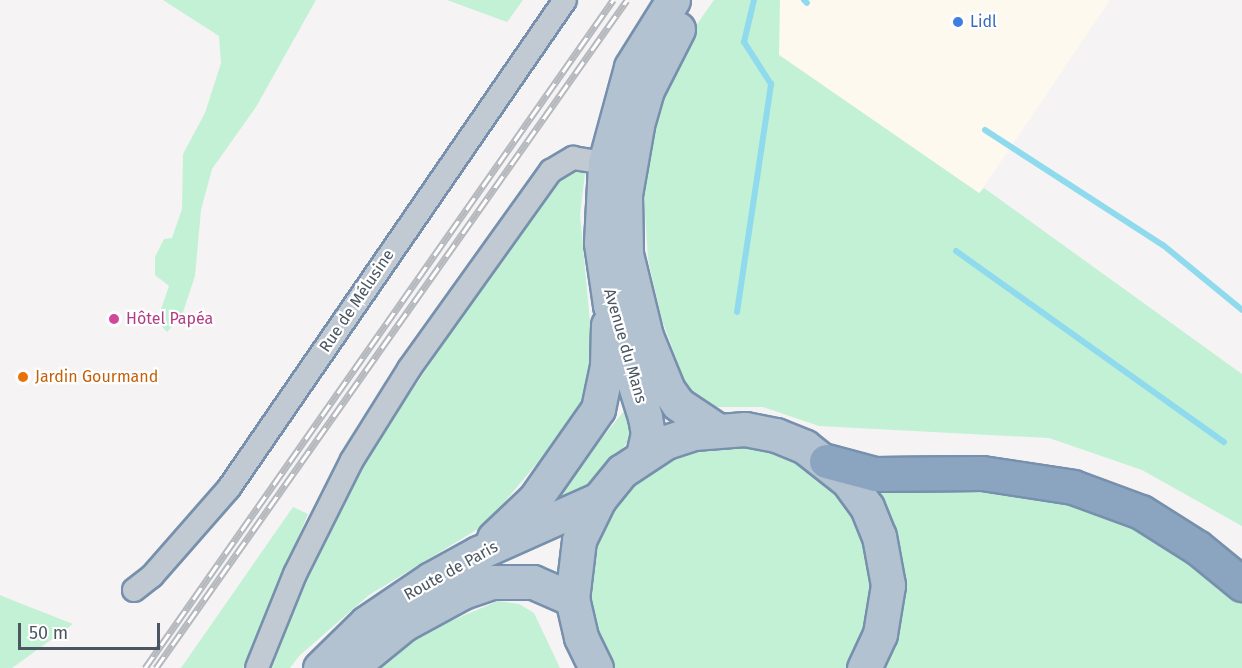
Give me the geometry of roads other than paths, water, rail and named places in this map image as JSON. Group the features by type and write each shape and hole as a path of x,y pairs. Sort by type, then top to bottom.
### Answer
{"highway":[{"path":"826,461 875,474 982,473 1073,487 1141,512 1198,548 1242,584"}],"main road":[{"name":"Avenue du Mans","path":"643,455 648,434 643,405 610,305 601,243 605,164 631,67 673,0"},
{"name":"Avenue du Mans","path":"696,0 648,90 628,166 625,222 636,300 668,390 678,404 717,430"},
{"path":"478,553 535,498 598,409 607,366 610,305"},
{"path":"596,668 581,637 572,599 579,540 599,499 643,455 682,436 717,430 745,429 776,435 826,461 848,481 867,507 885,560 886,611 880,634 864,668"},
{"name":"Route de Paris","path":"320,668 366,623 478,553 599,499"},
{"name":"Route de Paris","path":"350,668 404,624 463,592 492,582 533,582 572,599"}],"street":[{"name":"Rue de Mélusine","path":"134,590 152,576 229,488 565,0"},
{"path":"257,668 296,574 352,459 409,369 551,171 573,158 605,164"}],"waterway":[{"path":"737,312 771,84 744,42 754,0"},
{"path":"804,0 807,3"},
{"path":"985,130 1163,245 1242,310"},
{"path":"956,251 1224,442"}],"railway":[{"path":"145,668 613,0"},
{"path":"156,668 627,0"}],"place":[{"name":"Lidl","path":"958,22"},
{"name":"Hôtel Papéa","path":"114,319"},
{"name":"Jardin Gourmand","path":"23,377"}]}
